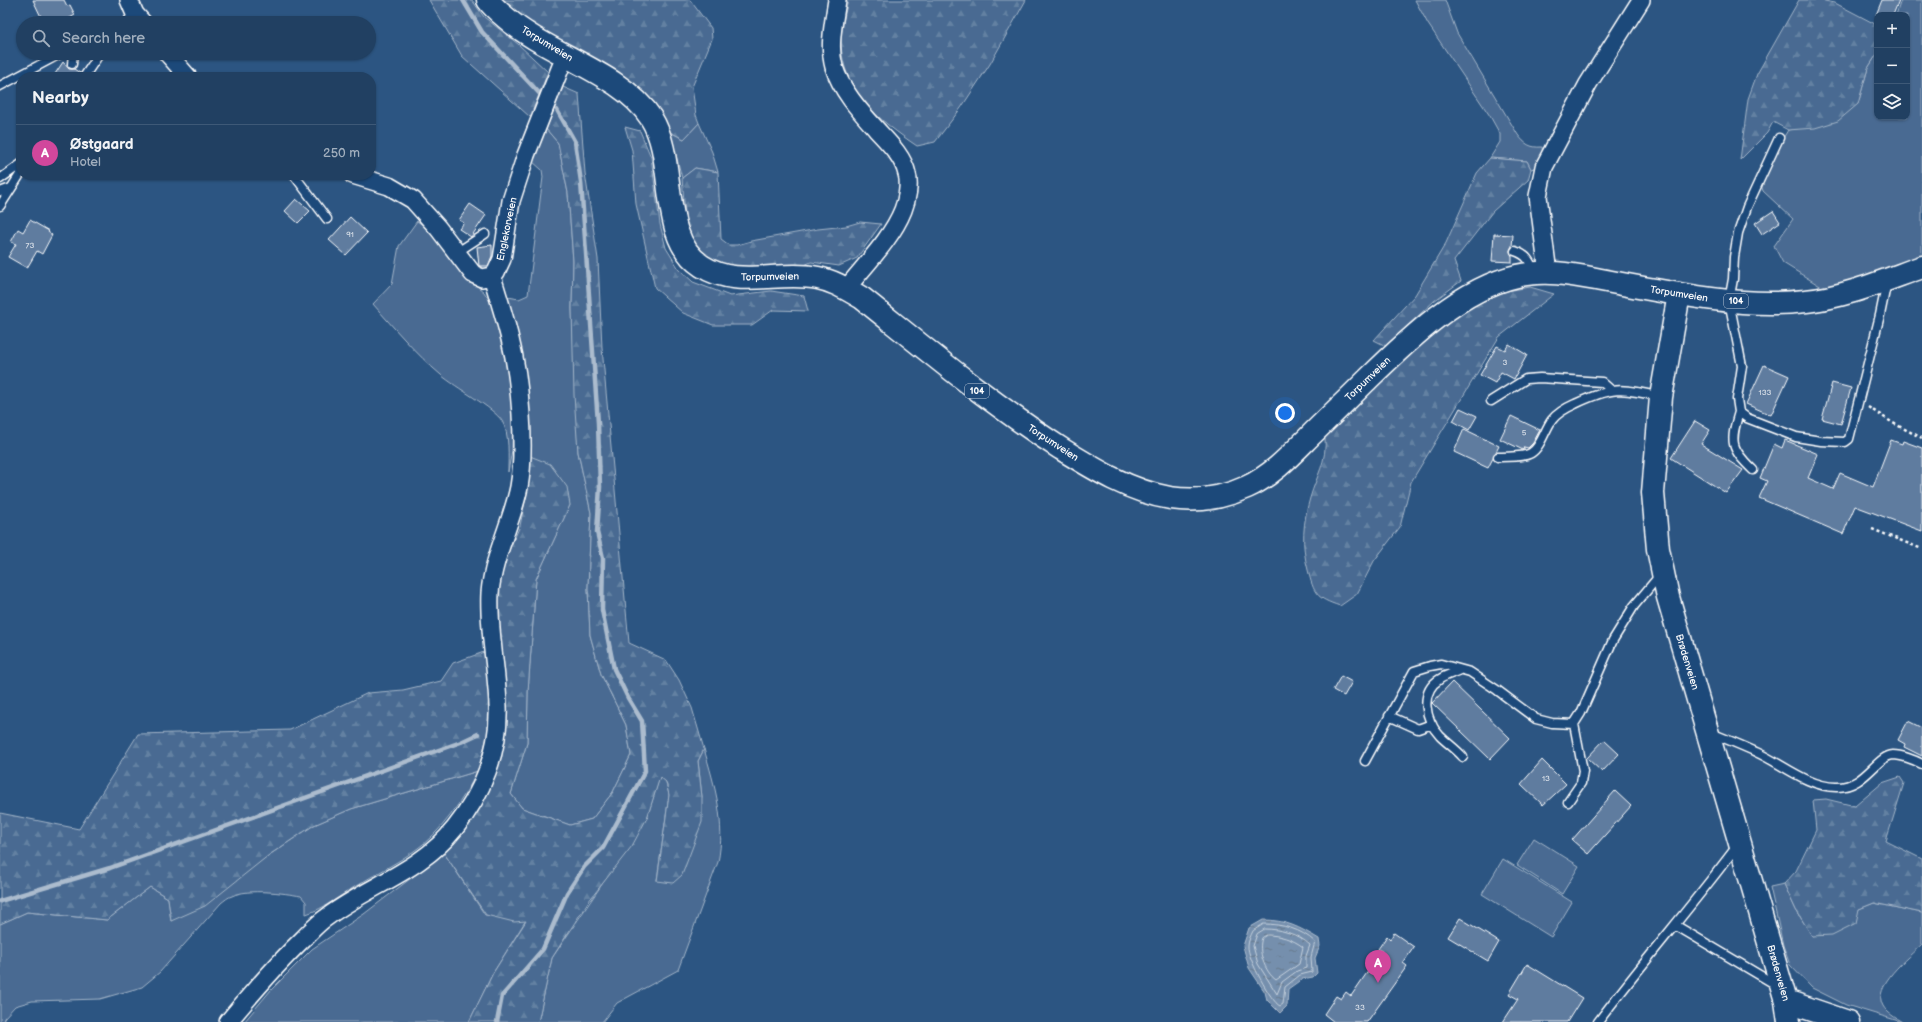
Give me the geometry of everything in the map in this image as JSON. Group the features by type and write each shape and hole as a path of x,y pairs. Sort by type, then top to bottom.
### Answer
{"main road":[{"name":"Torpumveien","path":"488,0 513,24 600,75 635,98 652,119 662,145 674,216 680,239 691,256 702,266 719,274 739,278 789,276 818,278 846,289 868,303 1005,412 1094,469 1134,488 1169,497 1186,499 1207,498 1231,493 1256,482 1286,460 1419,330 1480,290 1509,278 1541,273 1567,274 1679,294 1729,301 1764,303 1808,301 1843,294 1922,267"},
{"name":"Brødenveien","path":"1679,294 1661,397 1653,493 1655,527 1662,573 1786,1004"},
{"path":"1786,1004 1848,1022"}],"street":[{"path":"838,0 832,45 834,66 847,94 898,154 907,173 908,186 903,209 892,230 846,289"},
{"path":"1541,273 1538,196 1544,167 1588,84 1641,0"},
{"name":"Englekorveien","path":"492,276 496,272 502,259 511,201 526,155 566,56"},
{"path":"173,60 184,72"},
{"path":"228,1022 284,957 326,917 412,868 455,829 470,808 485,776 497,734 498,708 490,606 491,578 519,487 521,465 521,423 512,349 492,276 482,278 472,274 438,228 413,200 389,186 369,180"}],"lane":[{"path":"23,72 44,60"},
{"path":"72,60 72,64"},
{"path":"88,72 96,60"},
{"path":"0,86 16,76"},
{"path":"1753,470 1741,459 1733,444 1732,433 1739,412 1737,399 1742,366 1729,301 1738,233 1747,207 1779,138"},
{"path":"0,179 16,168"},
{"path":"0,206 16,180"},
{"path":"298,180 327,219"},
{"path":"0,192 11,188"},
{"path":"456,253 485,234"},
{"path":"1515,251 1524,254 1541,273"},
{"path":"1739,412 1747,418 1796,437 1821,441 1845,442 1849,440 1887,279"},
{"path":"1491,401 1526,379 1540,378 1602,382 1611,390"},
{"path":"1498,457 1527,455 1533,453 1537,449 1546,428 1556,414 1587,399 1611,390 1634,390 1661,397"},
{"path":"1568,802 1581,783 1583,771 1574,724 1581,713 1613,640 1634,606 1662,573"},
{"path":"1365,761 1414,671 1441,664 1470,672 1536,719 1552,723 1574,724"},
{"path":"1460,670 1439,680 1429,691 1426,712 1440,735 1463,757"},
{"path":"1389,716 1418,729 1432,724"},
{"path":"1708,732 1757,752 1806,779 1829,787 1850,785 1861,780 1888,756 1894,755 1922,764"},
{"path":"1598,1022 1740,842"},
{"path":"1675,925 1786,1004"}],"path":[{"path":"1859,401 1893,424 1922,438"},
{"path":"1872,528 1922,549"}],"green space":[{"path":"429,0 472,0 484,17 518,44 548,72 530,117 462,56"},
{"path":"501,0 690,0 711,28 712,39 692,87 696,115 699,123 684,139 670,132 662,115 647,99 539,30"},
{"path":"848,0 1026,0 990,64 961,108 935,142 917,146 877,115 856,90 848,76 843,60 841,42 842,27"},
{"path":"1415,0 1445,0 1457,33 1518,135 1528,145 1542,147 1543,156 1537,167 1531,169 1527,161 1490,158 1500,142 1500,134 1490,116 1428,24"},
{"path":"1799,0 1820,0 1835,3 1874,23 1874,59 1868,68 1858,104 1838,121 1815,128 1788,130 1773,122 1767,133 1740,160 1748,99 1757,74"},
{"path":"1901,0 1922,0 1922,258 1825,289 1783,263 1774,246 1793,219 1763,191 1759,178 1788,130 1797,129 1858,104 1868,68 1874,59 1874,120 1910,120 1910,12 1897,12"},
{"path":"563,87 579,94 585,173 598,259 602,348 629,643 666,660 679,680 692,708 704,749 698,761 702,797 702,822 682,875 673,883 657,881 669,795 666,782 660,777 647,818 632,846 588,902 552,958 538,1022 469,1022 493,973 526,921 514,922 486,915 444,853 483,803 495,770 503,684 498,607 499,581 505,559 520,526 526,496 530,456 550,464 567,487 570,505 536,579 528,692 527,743 511,794 522,808 570,825 592,819 613,792 631,755 626,725 601,674 590,635 588,588 591,513 578,452 574,395 572,308 573,261 568,193 558,143 546,129"},
{"path":"699,123 712,152 718,172 695,168 682,178 670,132 684,139"},
{"path":"625,127 640,131 651,157 660,224 666,248 679,269 693,282 730,296 771,291 804,296 808,311 773,310 752,325 713,325 683,313 655,288 636,204 632,150"},
{"path":"546,129 558,143 568,193 573,261 572,308 578,452 591,513 588,588 590,635 601,674 626,725 631,755 613,792 592,819 570,825 522,808 511,794 527,743 528,692 536,579 570,505 530,456 519,350 508,297 519,299 528,295 543,177 542,170 532,161"},
{"path":"1490,158 1527,161 1531,169 1528,180 1493,211 1454,261 1461,281 1434,301 1386,346 1374,340 1415,295 1446,243 1477,173"},
{"path":"695,168 718,172 721,239 729,245 737,245 751,241 818,229 846,226 860,222 881,224 857,258 839,266 811,262 795,269 759,271 711,262 687,236 682,178"},
{"path":"417,221 426,227 449,253 459,271 484,292 493,306 510,383 513,420 512,450 508,472 508,453 505,426 498,416 447,380 423,359 373,304 392,284 399,246"},
{"path":"1530,287 1554,294 1499,337 1411,482 1400,527 1374,561 1357,594 1340,606 1321,597 1314,590 1310,578 1304,552 1304,525 1313,490 1323,461 1325,436 1411,351 1464,310 1495,293"},
{"path":"484,652 489,674 488,733 478,771 351,809 314,825 269,855 205,906 171,921 168,898 150,887 107,920 27,912 0,924 0,813 79,829 138,734 290,730 368,693 403,690 441,681 453,663"},
{"path":"704,749 718,805 721,834 720,848 718,862 678,970 617,1003 602,1022 538,1022 552,958 647,818 660,776 666,782 669,795 657,880 702,797 698,761"},
{"path":"478,771 458,804 434,835 414,851 332,902 306,914 306,902 301,896 266,892 247,892 231,896 221,903 160,972 142,987 100,999 32,1001 15,1006 4,1018 3,1022 0,1022 0,924 27,912 107,920 150,887 168,898 171,921 314,825 351,809"},
{"path":"1900,777 1904,783 1886,841 1922,859 1922,913 1874,903 1859,909 1856,923 1832,935 1812,936 1796,910 1784,884 1796,871 1816,830 1813,800 1826,799 1855,806 1882,783"},
{"path":"1534,838 1579,866 1562,894 1517,865"},
{"path":"444,853 485,915 526,920 493,973 469,1022 244,1022 271,990 312,949 364,914"},
{"path":"1503,859 1572,902 1551,937 1482,894"},
{"path":"1784,884 1796,910 1812,936 1859,909 1874,903 1922,913 1922,944 1893,972 1882,990 1881,998 1883,1006 1889,1013 1902,1022 1846,1005 1812,988 1790,965 1783,945 1770,887"}],"water":[{"path":"1263,920 1279,921 1292,925 1319,939 1320,946 1315,958 1317,973 1313,977 1302,979 1288,989 1287,1006 1280,1013 1267,1000 1265,992 1249,968 1243,946 1249,928"}],"building":[{"path":"33,0 64,0 67,6 70,5 75,15 73,16 41,16"},
{"path":"1882,0 1899,0 1894,12 1877,12"},
{"path":"63,62 69,69 74,69 78,72 56,72"},
{"path":"296,199 310,211 298,223 285,211"},
{"path":"470,204 486,215 471,237 459,229 464,223 459,220"},
{"path":"1773,211 1780,222 1762,234 1755,223"},
{"path":"350,217 367,233 346,255 329,240"},
{"path":"30,220 49,231 48,232 52,235 42,254 37,251 27,268 8,257 16,244 11,242 18,229 23,232"},
{"path":"1494,234 1513,235 1510,251 1512,262 1492,261"},
{"path":"492,245 492,256 488,266 479,266 477,247"},
{"path":"1509,344 1527,355 1514,379 1501,372 1495,383 1480,375 1497,346 1505,350"},
{"path":"1764,365 1789,376 1771,415 1746,404"},
{"path":"1832,383 1851,388 1841,424 1822,419"},
{"path":"1460,408 1477,416 1469,430 1453,421"},
{"path":"1511,416 1540,430 1533,443 1528,448 1524,447 1523,450 1500,439"},
{"path":"1695,421 1710,430 1701,444 1743,470 1726,493 1671,458"},
{"path":"1464,429 1499,446 1488,468 1454,452"},
{"path":"1785,440 1818,454 1808,478 1833,489 1840,473 1873,487 1891,440 1902,444 1903,441 1922,448 1922,531 1855,506 1843,534 1759,498 1767,481 1760,478 1774,444 1782,448"},
{"path":"1341,676 1352,682 1344,696 1333,690"},
{"path":"1452,682 1510,738 1490,759 1432,703"},
{"path":"1908,721 1922,728 1922,756 1904,747 1905,744 1898,740"},
{"path":"1604,740 1619,754 1602,772 1587,758"},
{"path":"1542,760 1566,784 1543,805 1521,784"},
{"path":"1615,791 1631,806 1588,854 1572,840"},
{"path":"1460,918 1499,942 1488,961 1448,937"},
{"path":"1394,933 1414,947 1403,963 1407,966 1367,1022 1334,1022 1324,1014 1336,996 1341,999 1346,992 1351,996 1382,951 1378,949 1387,936 1390,939"},
{"path":"1527,964 1582,998 1567,1022 1503,1022 1518,999 1509,994"}],"waterway":[{"path":"463,0 482,32 540,94"},
{"path":"497,1022 502,996 543,949 567,893 584,867 603,848 645,771 642,721 628,698 614,669 602,610 603,558 597,532 600,487 598,423 581,182 575,142 557,110"},
{"path":"0,901 110,868 461,742 478,734"}],"place":[{"name":"Østgaard","path":"1378,983"}]}
